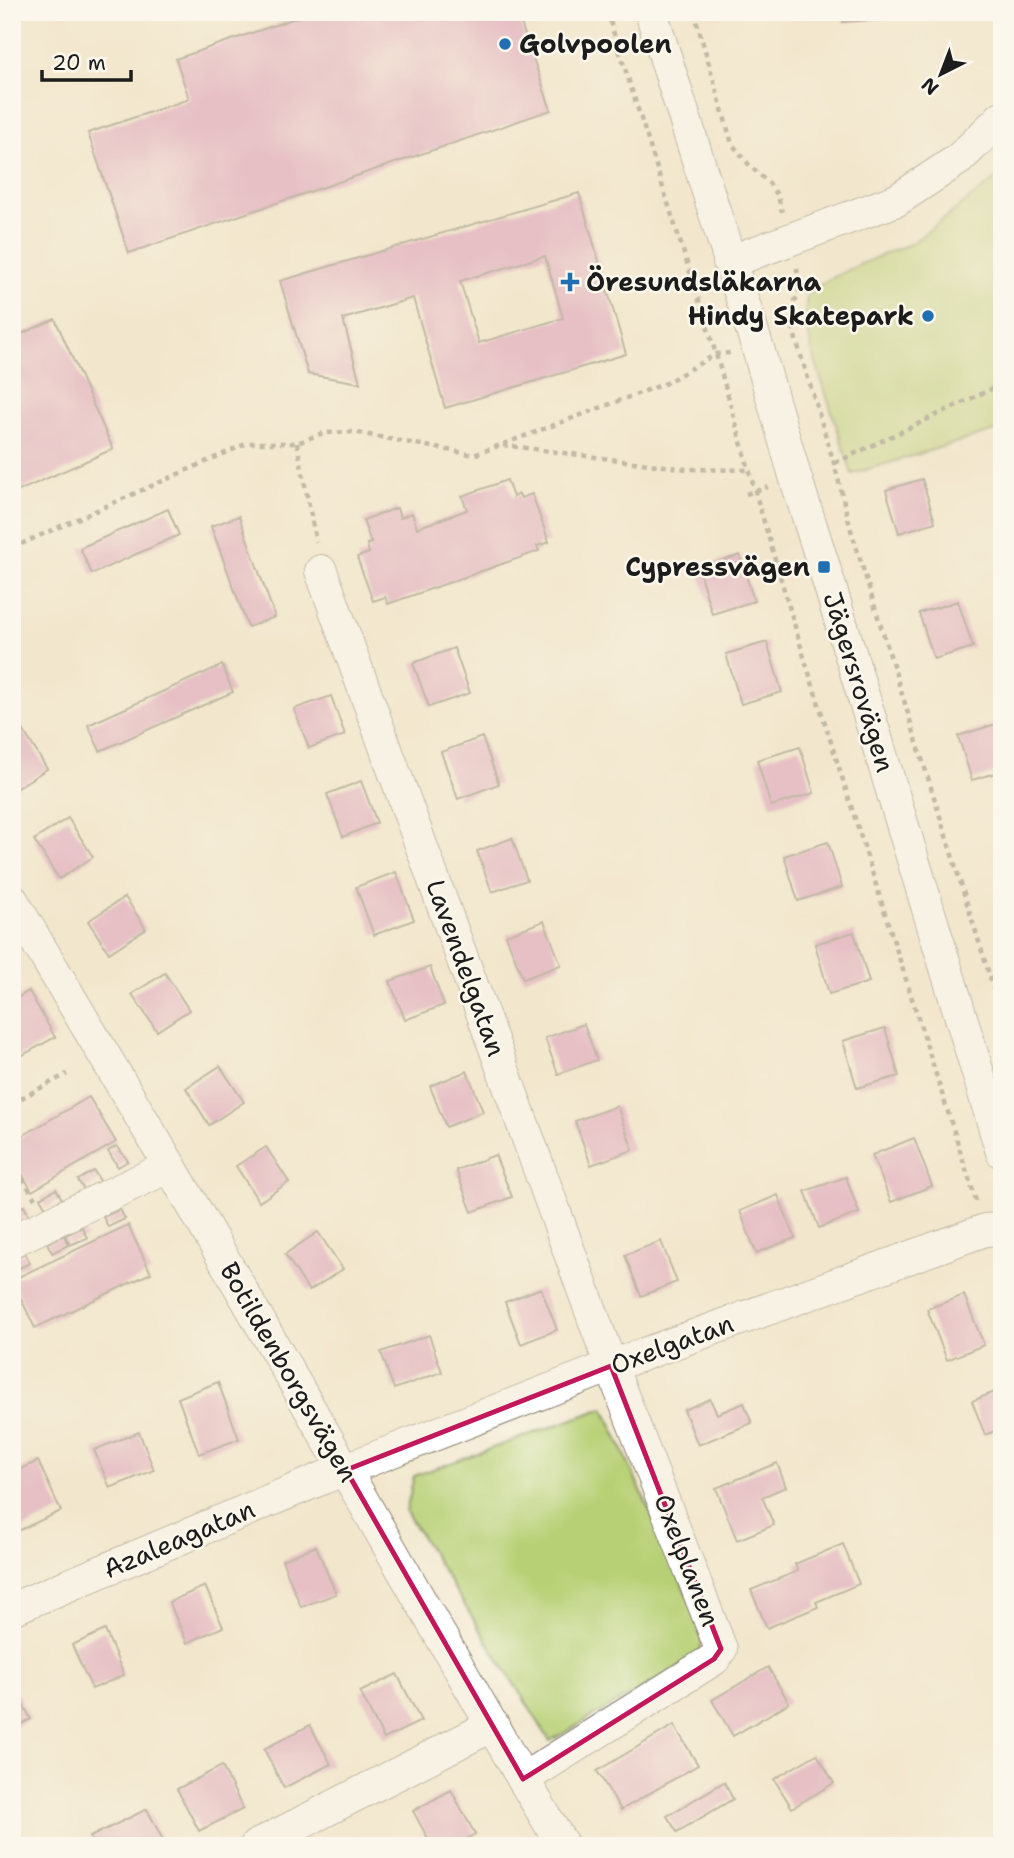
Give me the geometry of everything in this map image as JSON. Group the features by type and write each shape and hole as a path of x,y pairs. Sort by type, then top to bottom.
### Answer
{"street":[{"name":"Jägersrovägen","path":"651,12 759,352 1002,1152"},
{"path":"729,262 897,200 959,159 1002,117"},
{"name":"Lavendelgatan","path":"321,571 611,1366"},
{"name":"Botildenborgsvägen","path":"12,900 170,1166 563,1846"},
{"path":"12,1241 170,1166"},
{"name":"Oxelgatan","path":"346,1470 611,1366 993,1230"},
{"name":"Oxelplanen","path":"523,1779 714,1660 721,1649 611,1366"},
{"name":"Azaleagatan","path":"12,1609 346,1470"},
{"path":"256,1846 493,1725"}],"path":[{"path":"607,12 716,354 804,657 993,1230 1002,1281"},
{"path":"694,12 732,144 769,183 778,197 798,270 799,291 791,311 794,333 835,463 851,530 1002,1016"},
{"path":"12,548 248,443 297,443 336,431 474,455 664,384 716,354 759,352"},
{"path":"835,463 1002,384"},
{"path":"297,443 321,571"},
{"path":"503,444 687,469 749,470"},
{"path":"746,494 774,485"},
{"path":"12,1103 67,1074"},
{"path":"12,1161 49,1224"}],"highlighted area":[{"path":"611,1366 721,1649 714,1659 523,1779 346,1470"}],"green space":[{"path":"1002,174 1002,429 852,474 812,351 805,318 807,294 829,279 912,243"},
{"path":"604,1408 704,1633 699,1656 550,1741 406,1512 414,1476"}],"building":[{"path":"313,12 517,12 551,110 129,253 88,133 189,99 176,59"},
{"path":"842,12 949,12 950,15 843,22"},
{"path":"579,193 626,354 445,408 413,298 343,319 360,383 308,374 280,281","holes":["545,256 563,318 479,343 460,281"]},
{"path":"55,319 113,449 12,494 12,338"},
{"path":"922,479 935,522 899,533 886,490"},
{"path":"507,480 513,497 519,494 521,498 532,494 549,542 537,546 539,551 388,604 385,597 373,601 357,557 369,553 367,544 371,543 363,520 397,508 400,518 412,513 417,528 467,510 462,496"},
{"path":"168,509 179,535 92,574 80,548"},
{"path":"239,516 275,617 248,627 211,526"},
{"path":"740,555 754,601 712,614 698,568"},
{"path":"958,601 973,647 934,659 919,613"},
{"path":"767,642 782,692 741,704 726,654"},
{"path":"454,648 470,693 429,707 413,663"},
{"path":"222,665 233,692 100,751 88,725"},
{"path":"331,696 345,735 309,748 294,709"},
{"path":"12,712 47,769 15,789 12,785"},
{"path":"1002,722 1002,771 972,780 958,736"},
{"path":"482,737 499,784 458,799 441,752"},
{"path":"800,747 814,793 771,806 757,760"},
{"path":"361,781 377,823 343,837 327,794"},
{"path":"68,818 93,857 59,879 34,840"},
{"path":"512,838 527,880 492,892 477,851"},
{"path":"828,842 842,887 798,901 784,856"},
{"path":"1002,853 1002,869 1001,869 996,854"},
{"path":"396,872 414,920 374,935 356,887"},
{"path":"125,897 146,929 109,953 88,921"},
{"path":"544,921 561,965 523,979 506,935"},
{"path":"854,932 869,982 829,994 815,944"},
{"path":"430,967 444,1005 405,1020 390,981"},
{"path":"165,973 189,1010 157,1031 132,994"},
{"path":"29,991 55,1037 12,1061 12,1001"},
{"path":"584,1024 597,1060 558,1074 545,1038"},
{"path":"885,1028 899,1076 857,1088 843,1041"},
{"path":"220,1066 244,1102 209,1125 186,1088"},
{"path":"467,1071 483,1112 446,1127 430,1086"},
{"path":"89,1097 116,1142 32,1191 12,1157 12,1142"},
{"path":"617,1106 633,1150 591,1165 575,1121"},
{"path":"914,1138 932,1186 891,1202 872,1155"},
{"path":"117,1146 128,1161 118,1167 108,1151"},
{"path":"266,1147 289,1182 259,1202 236,1166"},
{"path":"495,1155 512,1197 472,1212 456,1170"},
{"path":"94,1171 100,1181 84,1190 78,1180"},
{"path":"846,1177 859,1213 819,1228 805,1191"},
{"path":"12,1181 19,1194 12,1197"},
{"path":"56,1189 62,1199 46,1208 40,1198"},
{"path":"778,1195 795,1238 756,1253 740,1211"},
{"path":"24,1206 29,1216 12,1224 12,1211"},
{"path":"120,1209 125,1219 108,1227 103,1217"},
{"path":"128,1225 151,1273 35,1328 12,1280"},
{"path":"82,1227 87,1238 70,1245 65,1235"},
{"path":"318,1232 343,1269 309,1291 285,1254"},
{"path":"64,1235 68,1245 52,1253 47,1243"},
{"path":"661,1241 677,1282 641,1296 625,1255"},
{"path":"25,1253 30,1263 13,1271 12,1259"},
{"path":"541,1288 557,1330 521,1344 505,1302"},
{"path":"964,1295 984,1345 947,1360 927,1309"},
{"path":"429,1335 442,1372 394,1389 381,1352"},
{"path":"218,1382 239,1439 199,1454 178,1398"},
{"path":"1002,1389 1002,1428 985,1435 972,1401"},
{"path":"710,1399 717,1414 744,1403 752,1423 698,1445 684,1410"},
{"path":"139,1432 154,1470 110,1488 94,1450"},
{"path":"38,1461 61,1511 18,1531 12,1520 12,1473"},
{"path":"777,1463 786,1487 762,1497 774,1525 737,1540 716,1488"},
{"path":"843,1544 859,1584 816,1602 818,1607 767,1628 751,1590 798,1571 795,1564"},
{"path":"316,1546 336,1594 301,1607 282,1560"},
{"path":"205,1586 223,1627 187,1643 169,1602"},
{"path":"105,1630 124,1675 92,1689 72,1645"},
{"path":"768,1667 789,1703 733,1736 712,1700"},
{"path":"397,1674 421,1721 384,1739 360,1692"},
{"path":"12,1684 31,1719 12,1729"},
{"path":"310,1725 331,1764 284,1788 264,1749"},
{"path":"674,1725 698,1765 621,1810 597,1771"},
{"path":"817,1754 834,1783 792,1808 774,1779"},
{"path":"222,1766 243,1809 199,1831 177,1789"},
{"path":"724,1782 733,1799 677,1832 667,1816"},
{"path":"451,1790 475,1834 454,1846 432,1846 413,1811"},
{"path":"147,1809 166,1846 94,1846 90,1837"}],"place":[{"name":"Golvpoolen","path":"505,44"},
{"name":"Öresundsläkarna","path":"570,282"},
{"name":"Hindy Skatepark","path":"928,316"},
{"name":"Cypressvägen","path":"824,567"}]}
